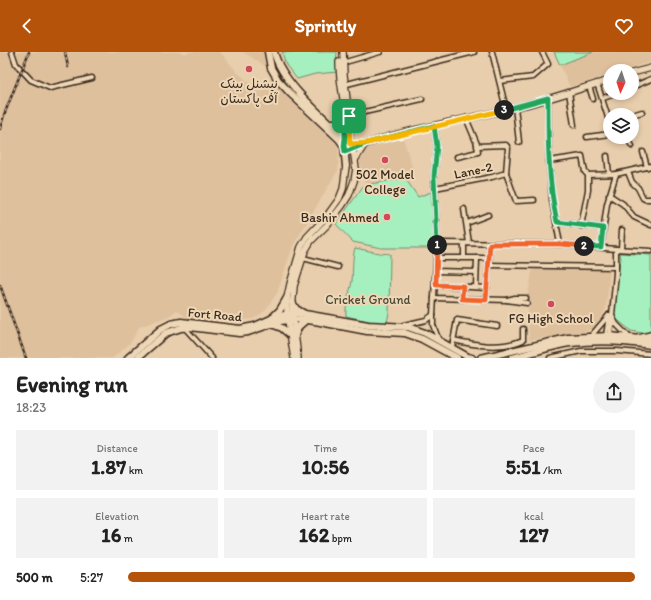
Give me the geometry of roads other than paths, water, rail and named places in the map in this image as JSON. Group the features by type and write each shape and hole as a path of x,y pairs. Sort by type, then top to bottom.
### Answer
{"main road":[{"path":"268,52 271,68 278,80 348,148"},
{"path":"274,52 277,61 294,88 345,138"},
{"path":"294,358 289,300 300,247 335,206 344,189 348,148 340,52"},
{"path":"341,63 343,52"},
{"path":"639,72 651,68"},
{"path":"348,148 515,107 603,82"},
{"path":"329,123 340,123 346,117"},
{"path":"298,358 292,335 271,322 289,300 303,258 311,241 327,225 349,195 356,169 355,160 348,148 345,138 346,117"},
{"path":"355,160 359,152 367,143"},
{"path":"289,300 296,309 307,317 367,331 405,333 422,339 457,358"},
{"name":"Fort Road","path":"128,358 161,329 171,324 240,333 252,331 271,322 290,317 307,317"},
{"path":"307,317 368,325 398,326 417,330 472,358"},
{"path":"292,335 307,317"},
{"name":"Fort Road","path":"138,358 166,333 183,325"},
{"path":"639,338 651,335"},
{"path":"481,358 568,338 591,336 629,337 651,340"},
{"path":"512,358 568,344 608,337 651,345"}],"street":[{"path":"12,52 16,64 32,80 50,88 92,78"},
{"path":"341,63 380,52"},
{"path":"343,85 474,52"},
{"path":"492,52 506,109"},
{"path":"500,81 533,77 548,64 542,52"},
{"path":"639,84 651,79"},
{"path":"597,84 603,98"},
{"path":"589,86 593,99"},
{"path":"569,92 574,125"},
{"path":"548,98 549,161 552,200 560,244"},
{"path":"346,117 422,99"},
{"path":"515,107 519,142"},
{"path":"457,157 478,152 466,118"},
{"path":"434,126 437,146 434,176 437,258 433,325 440,341"},
{"path":"587,137 603,135"},
{"name":"Lane-2","path":"435,188 492,178 506,173 508,148 506,145 477,146"},
{"path":"588,175 616,174 649,166 643,152"},
{"path":"549,161 582,156 585,172 588,175 588,190 581,226"},
{"path":"608,156 609,174"},
{"path":"628,172 632,182 638,188 643,198 651,199"},
{"path":"506,173 516,201 534,200"},
{"path":"601,247 607,204 616,174"},
{"path":"609,195 623,204 634,217 651,226"},
{"path":"464,208 469,243"},
{"path":"467,223 488,214"},
{"path":"557,222 603,228"},
{"path":"621,249 622,230"},
{"path":"437,243 560,244 651,251"},
{"path":"464,244 464,257"},
{"path":"486,300 490,244"},
{"path":"608,337 616,267 616,249"},
{"path":"303,258 338,267"},
{"path":"437,258 489,258"},
{"path":"476,287 477,258"},
{"path":"489,265 616,267"},
{"path":"436,271 476,272"},
{"path":"436,285 487,288"},
{"path":"462,299 463,286"},
{"path":"434,298 486,300 507,300 515,298 526,300"},
{"path":"591,336 611,314"},
{"path":"611,314 616,324 629,337"},
{"path":"398,326 426,320 433,315"},
{"path":"452,347 457,320 497,326"},
{"path":"183,325 212,358"},
{"path":"453,340 488,346 507,344 523,340 523,329"},
{"path":"550,358 581,351 617,351 651,354"}],"railway":[{"path":"0,129 29,52"},
{"path":"65,52 68,67"},
{"path":"0,285 26,358"}],"place":[{"name":"نیشنل بینک آف پاکستان","path":"249,69"},
{"name":"502 Model College","path":"385,160"},
{"name":"Bashir Ahmed","path":"387,217"},
{"name":"FG High School","path":"551,304"}],"park label":[{"name":"Cricket Ground","path":"368,299"}]}
